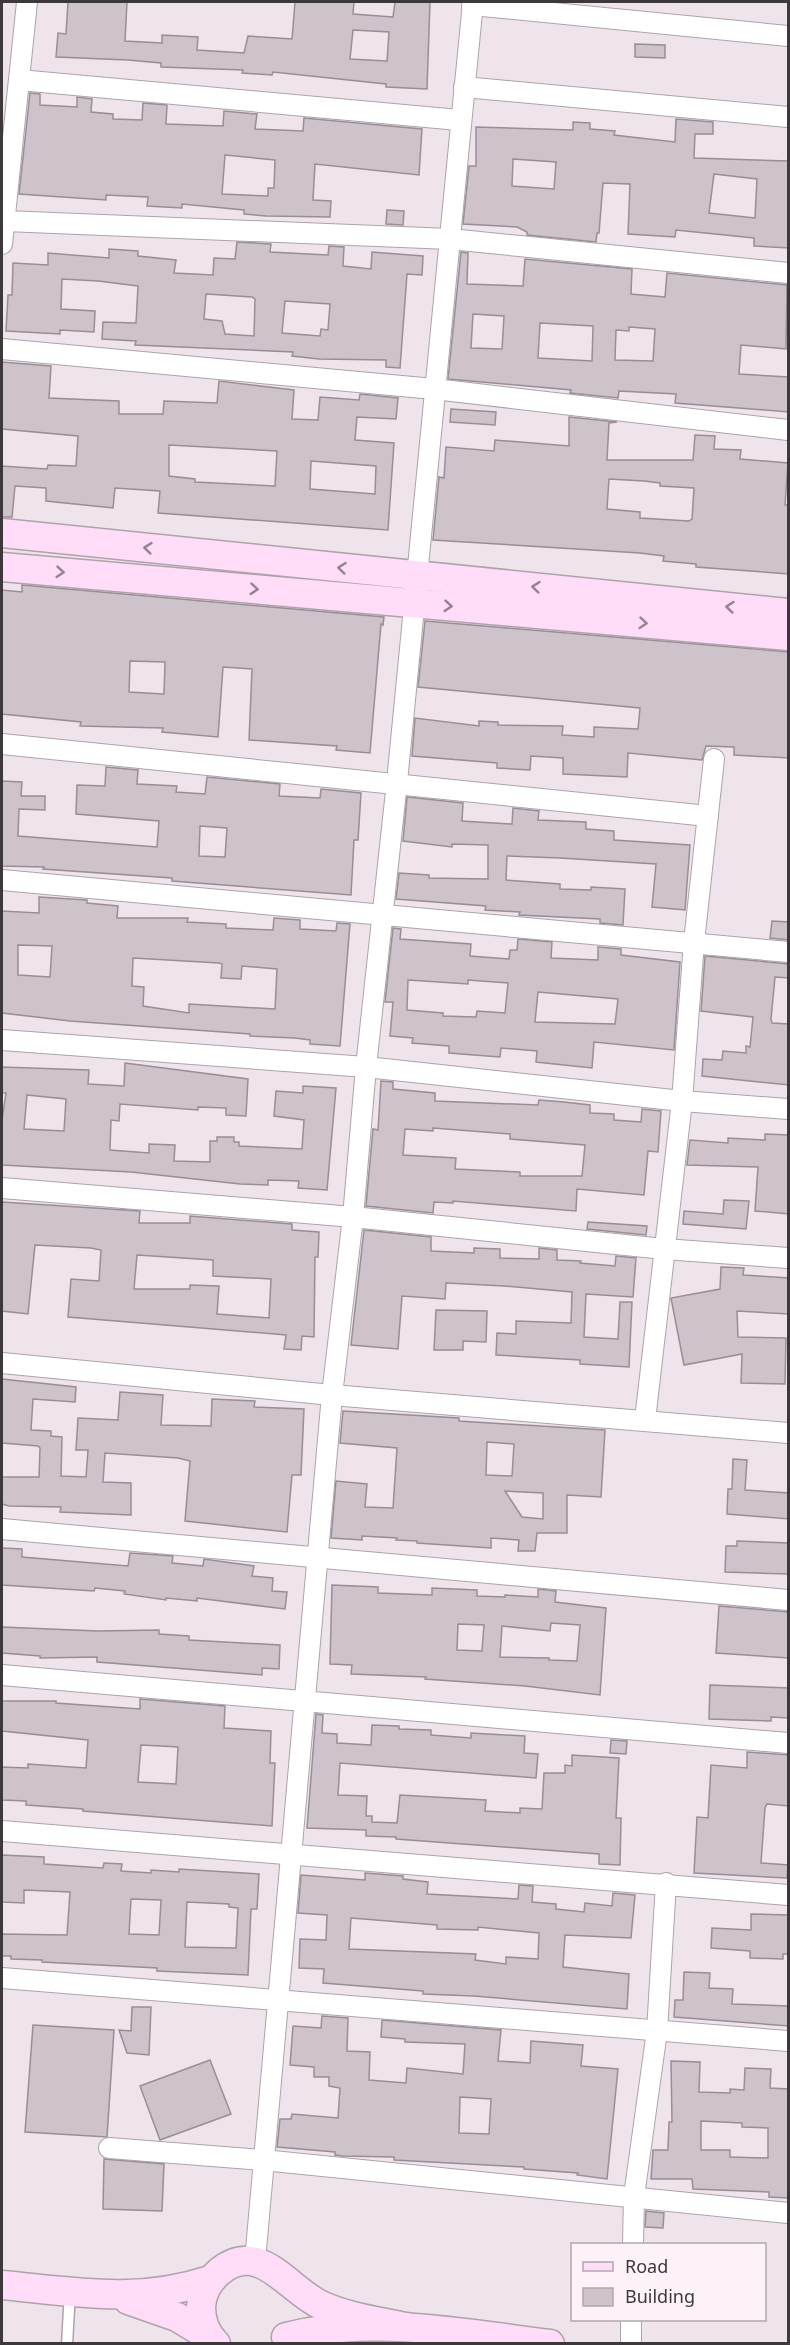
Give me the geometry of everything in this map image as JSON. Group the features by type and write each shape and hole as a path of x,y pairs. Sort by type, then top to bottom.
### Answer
{"main road":[{"path":"2,533 416,589 789,636"},
{"path":"2,567 416,589 789,613"},
{"path":"2,2284 117,2296 176,2291 210,2280 224,2268 242,2262 255,2261 274,2268 289,2285 321,2305 406,2327"},
{"path":"210,2280 202,2297 201,2315 212,2340"},
{"path":"283,2340 294,2321 296,2302 289,2285"},
{"path":"117,2296 177,2317 212,2340"},
{"path":"283,2340 323,2328 406,2327 549,2343"}],"street":[{"path":"2,244 5,221 6,160 19,80 27,2"},
{"path":"255,2261 293,1854 303,1700 332,1395 353,1217 366,1067 397,782 472,3 789,36"},
{"path":"19,80 459,120"},
{"path":"464,87 789,117"},
{"path":"5,221 450,239 789,273"},
{"path":"2,349 434,389 789,430"},
{"path":"2,744 397,782 708,816"},
{"path":"645,1420 682,1101 694,942 714,759"},
{"path":"2,879 789,952"},
{"path":"2,1040 366,1067 682,1101 789,1109"},
{"path":"2,1188 353,1217 664,1249 789,1258"},
{"path":"2,1363 332,1395 789,1433"},
{"path":"2,1529 789,1600"},
{"path":"2,1675 789,1743"},
{"path":"2,1831 789,1894"},
{"path":"633,2243 634,2196 657,2031 666,1884"},
{"path":"2,1978 789,2040"},
{"path":"109,2148 263,2160 789,2213"},
{"path":"631,2321 631,2343"}],"lane":[{"path":"66,2343 70,2292"}],"building":[{"path":"68,2 127,2 125,41 162,43 162,35 198,37 197,50 244,53 248,36 292,39 295,2 354,2 353,14 393,17 395,2 430,2 427,89 386,87 386,84 273,72 272,75 242,73 243,70 161,67 161,63 128,60 56,57 58,33 66,34","holes":["353,30 389,32 387,61 350,59"]},
{"path":"635,44 665,45 665,58 635,57"},
{"path":"30,93 40,94 40,105 77,107 77,97 92,99 91,112 113,114 113,119 142,120 143,103 167,105 166,124 223,126 224,111 257,114 255,129 303,131 304,118 422,129 419,175 315,164 313,200 331,201 330,217 266,216 244,214 244,210 182,204 182,208 147,206 148,197 106,195 106,200 19,194","holes":["225,155 275,160 274,188 268,188 268,196 222,194"]},
{"path":"676,119 713,122 713,134 695,134 694,158 789,161 789,248 754,246 754,238 676,230 675,237 628,234 630,184 603,183 599,233 597,233 596,242 527,235 527,232 517,227 463,224 469,166 476,166 476,127 573,130 573,122 590,123 590,129 615,131 614,135 675,142","holes":["513,159 556,162 554,189 512,186","714,174 757,179 755,218 709,213"]},
{"path":"387,210 404,211 403,225 386,224"},
{"path":"237,242 271,244 270,252 328,255 329,246 344,247 343,266 371,269 372,252 423,256 422,275 407,274 400,368 386,367 386,360 319,359 292,356 293,352 135,345 136,341 102,339 103,322 136,323 138,286 98,281 62,279 61,309 95,311 94,332 60,330 60,334 6,331 8,295 12,295 13,263 48,265 48,253 109,258 109,249 138,251 138,256 176,260 174,273 213,275 214,258 235,259","holes":["206,294 255,299 254,336 225,334 222,321 204,319","285,301 330,304 328,330 321,329 320,336 282,333"]},
{"path":"461,252 468,253 467,284 523,286 525,259 632,269 631,294 665,297 667,273 787,285 786,349 741,345 739,374 789,377 789,412 675,403 676,394 619,391 618,398 570,393 571,390 448,379","holes":["473,314 504,316 502,349 471,348","540,323 593,326 592,361 538,358","629,327 655,329 653,361 615,360 616,330 629,331"]},
{"path":"2,362 51,366 49,398 119,401 119,414 163,414 164,401 217,403 219,381 294,390 292,419 318,420 320,397 359,400 360,394 398,398 396,419 357,417 355,440 394,443 388,530 158,513 160,491 115,488 113,508 46,501 46,488 15,486 12,517 2,517 2,466 47,469 48,465 76,466 78,436 2,429","holes":["169,445 277,451 275,486 195,482 195,479 169,476","311,461 376,466 375,494 310,489"]},
{"path":"451,409 496,412 495,425 450,422"},
{"path":"569,417 617,422 609,423 607,460 693,460 695,435 715,436 714,449 741,450 740,459 788,463 785,505 789,505 789,574 696,567 696,564 663,561 664,556 640,553 433,540 439,477 444,478 446,447 494,451 495,440 569,446","holes":["609,479 660,483 660,486 694,488 692,519 689,521 640,518 640,512 607,509"]},
{"path":"22,585 384,617 383,625 381,624 370,753 336,750 337,746 249,740 252,669 223,667 218,737 162,732 163,728 80,726 81,722 2,714 2,590 22,592","holes":["130,661 165,662 164,694 129,692"]},
{"path":"425,621 789,652 789,758 734,755 734,747 706,746 702,760 628,753 627,777 563,774 563,758 531,756 530,770 497,768 497,763 412,756 415,718 479,726 479,721 498,722 498,725 563,726 562,735 594,737 594,727 638,729 640,708 418,687"},
{"path":"106,767 138,770 137,784 177,786 176,792 205,794 207,777 280,784 279,796 320,798 321,789 361,793 358,840 354,840 351,895 172,881 172,878 43,869 44,867 2,866 2,781 22,782 21,796 45,796 45,810 19,809 18,836 157,847 159,821 76,814 77,785 105,786","holes":["200,826 227,828 225,857 199,856"]},
{"path":"407,797 463,803 462,821 512,824 513,808 539,811 538,820 586,822 586,829 614,831 614,840 690,845 685,910 652,907 656,864 560,858 507,856 506,880 560,884 560,889 591,890 591,887 625,889 623,925 600,923 600,919 519,915 520,912 485,910 486,906 396,899 399,873 429,875 429,878 488,879 488,845 452,844 452,847 403,841"},
{"path":"39,897 87,900 87,903 118,906 117,918 188,918 187,922 226,924 226,928 273,930 274,918 300,920 300,929 336,931 337,923 350,924 340,1046 310,1044 310,1040 295,1038 70,1021 2,1013 2,911 39,913","holes":["18,945 52,946 50,977 18,975","133,958 219,963 222,964 221,978 241,979 242,966 277,969 275,1009 189,1004 189,1013 143,1006 144,987 132,986"]},
{"path":"772,921 789,922 789,940 770,938"},
{"path":"393,928 401,929 400,939 471,944 470,956 509,959 510,950 517,950 518,939 552,942 551,958 598,960 598,947 621,949 621,955 680,962 674,1050 594,1042 592,1068 536,1062 537,1051 501,1048 500,1057 449,1053 449,1046 412,1043 413,1038 390,1036 393,1002 385,1002","holes":["408,980 468,984 468,980 508,983 505,1013 477,1011 476,1017 443,1016 443,1013 407,1010","538,992 618,999 615,1024 535,1022"]},
{"path":"705,956 789,964 789,978 775,977 771,1019 772,1023 789,1024 789,1085 702,1076 703,1059 722,1060 723,1051 746,1053 746,1046 750,1047 753,1017 701,1011"},
{"path":"125,1063 248,1079 246,1116 226,1115 226,1108 198,1107 198,1110 120,1104 119,1121 111,1120 110,1150 149,1153 149,1144 175,1145 174,1161 210,1162 210,1141 217,1141 217,1137 234,1137 234,1142 239,1142 239,1146 302,1149 304,1120 274,1116 276,1091 303,1093 303,1086 336,1088 327,1190 298,1188 299,1181 268,1180 268,1185 240,1184 131,1172 2,1165 2,1120 6,1093 2,1093 2,1067 89,1070 88,1084 124,1086","holes":["27,1095 66,1099 64,1131 24,1129"]},
{"path":"381,1081 393,1082 393,1089 435,1093 435,1101 538,1105 539,1100 564,1102 590,1105 590,1113 614,1114 614,1120 641,1122 642,1109 661,1111 658,1152 648,1151 644,1195 577,1189 576,1211 453,1201 453,1203 434,1202 433,1213 366,1206 373,1129 378,1130","holes":["433,1128 510,1134 510,1139 585,1145 582,1176 520,1176 520,1172 455,1169 456,1158 403,1155 405,1129 433,1131"]},
{"path":"765,1134 789,1135 789,1214 755,1211 758,1167 687,1165 690,1140 728,1143 728,1138 765,1140"},
{"path":"724,1200 749,1201 746,1229 683,1224 684,1211 723,1214"},
{"path":"2,1202 140,1211 139,1223 190,1223 190,1216 292,1224 292,1230 319,1232 318,1257 315,1257 314,1337 302,1336 301,1350 284,1349 286,1335 68,1317 71,1279 99,1281 101,1250 91,1248 35,1245 28,1314 2,1311","holes":["137,1255 213,1260 213,1276 271,1279 269,1318 217,1314 219,1286 190,1285 190,1289 134,1289"]},
{"path":"588,1222 647,1226 646,1235 587,1229"},
{"path":"364,1230 431,1237 431,1251 474,1253 474,1248 500,1249 500,1258 539,1259 539,1248 557,1250 557,1260 615,1266 616,1256 636,1258 633,1297 586,1294 584,1337 618,1339 620,1302 632,1302 629,1367 580,1364 580,1360 496,1355 497,1333 516,1334 516,1321 571,1323 572,1292 504,1286 446,1283 445,1299 402,1296 398,1349 351,1345"},
{"path":"721,1267 744,1268 743,1275 789,1278 789,1314 737,1311 738,1337 786,1338 785,1384 741,1383 742,1354 684,1365 671,1298 720,1289"},
{"path":"436,1310 487,1311 486,1342 463,1341 463,1350 434,1350"},
{"path":"2,1379 76,1387 75,1402 33,1399 31,1430 51,1431 51,1436 62,1437 61,1476 86,1477 88,1450 76,1450 78,1418 118,1420 120,1392 163,1395 161,1425 211,1426 212,1399 255,1401 254,1407 304,1409 301,1475 292,1475 287,1532 185,1521 190,1461 178,1458 105,1453 103,1482 131,1483 131,1515 60,1512 61,1507 2,1504 2,1477 39,1477 40,1448 2,1443"},
{"path":"343,1411 605,1430 601,1497 567,1495 567,1533 537,1533 535,1551 518,1551 519,1540 491,1538 491,1548 417,1543 417,1541 396,1540 397,1538 362,1536 362,1540 331,1538 336,1481 367,1484 365,1507 393,1508 397,1448 340,1443","holes":["487,1442 514,1444 512,1476 486,1475","505,1491 543,1493 543,1519 522,1517"]},
{"path":"733,1459 747,1460 745,1490 789,1493 789,1519 727,1514 728,1489 732,1489"},
{"path":"737,1541 789,1543 789,1574 725,1572 726,1546 737,1546"},
{"path":"2,1548 22,1549 22,1557 128,1566 130,1553 173,1556 172,1563 203,1566 204,1559 254,1566 252,1576 273,1578 272,1591 287,1592 285,1609 197,1598 197,1601 166,1598 166,1600 124,1594 125,1591 95,1588 94,1591 2,1585"},
{"path":"332,1585 378,1587 378,1593 432,1595 432,1588 477,1590 477,1596 505,1597 505,1595 538,1597 538,1589 556,1591 555,1602 606,1608 600,1695 525,1686 425,1679 426,1677 351,1674 352,1665 330,1664","holes":["551,1623 580,1625 577,1661 500,1657 502,1626 550,1631","458,1624 484,1625 482,1651 457,1650"]},
{"path":"719,1606 789,1612 789,1658 716,1653"},
{"path":"2,1627 98,1631 159,1630 159,1634 189,1636 189,1640 280,1645 279,1669 262,1668 262,1675 97,1662 97,1657 40,1658 40,1656 2,1653"},
{"path":"710,1685 789,1688 789,1718 771,1717 771,1721 709,1719"},
{"path":"140,1699 225,1706 224,1728 271,1731 270,1763 275,1763 272,1826 83,1811 83,1809 26,1805 26,1801 2,1800 2,1767 28,1768 28,1764 86,1768 88,1740 2,1731 2,1701 56,1701 56,1703 140,1709","holes":["141,1745 178,1747 176,1784 138,1782"]},
{"path":"316,1714 323,1715 322,1733 337,1734 337,1743 371,1745 372,1725 399,1726 399,1729 431,1730 431,1735 471,1738 471,1733 525,1736 524,1753 538,1754 536,1778 340,1763 338,1795 367,1796 366,1816 372,1816 372,1822 397,1823 400,1795 486,1800 485,1811 520,1813 520,1808 542,1809 544,1773 565,1773 565,1765 572,1766 572,1755 619,1758 616,1818 621,1818 620,1865 599,1864 599,1854 366,1836 366,1830 307,1828"},
{"path":"611,1740 627,1741 626,1754 610,1753"},
{"path":"747,1752 789,1755 789,1806 767,1804 765,1808 761,1863 788,1865 787,1878 694,1873 697,1817 708,1818 711,1765 747,1768"},
{"path":"2,1855 44,1857 44,1864 103,1868 104,1863 122,1864 121,1871 151,1873 151,1870 179,1872 179,1869 259,1874 257,1909 251,1909 248,1975 157,1971 157,1968 11,1959 11,1956 2,1956 2,1934 67,1935 70,1892 24,1890 24,1903 2,1902","holes":["131,1899 161,1900 159,1935 129,1934","187,1902 229,1904 229,1907 238,1908 236,1948 185,1947"]},
{"path":"365,1873 403,1876 403,1879 428,1882 427,1894 518,1899 519,1885 533,1886 532,1902 556,1904 556,1909 584,1912 585,1903 612,1906 613,1893 635,1895 631,1938 565,1935 563,1967 629,1974 627,2009 423,1994 423,1991 323,1983 324,1969 299,1968 300,1939 326,1940 327,1915 298,1913 301,1875 365,1880","holes":["351,1918 437,1925 437,1929 478,1930 478,1927 539,1933 538,1959 506,1957 506,1964 475,1960 476,1954 349,1949"]},
{"path":"751,1914 789,1915 789,1954 783,1954 783,1959 750,1958 750,1951 711,1948 712,1928 751,1930"},
{"path":"684,1972 710,1973 709,1988 733,1989 732,2004 789,2006 789,2026 674,2017 675,2000 683,2000"},
{"path":"132,2007 151,2007 149,2055 127,2053 119,2030 131,2031"},
{"path":"322,2016 348,2018 347,2051 370,2052 369,2080 406,2083 407,2068 463,2074 465,2044 405,2042 405,2039 381,2037 382,2020 501,2030 498,2061 530,2063 531,2041 583,2045 581,2066 618,2069 607,2179 577,2175 578,2173 524,2169 524,2167 394,2160 394,2157 343,2156 335,2155 335,2152 277,2147 280,2119 291,2119 292,2114 338,2118 340,2088 329,2086 329,2077 314,2077 314,2067 290,2065 293,2026 321,2028","holes":["460,2097 491,2099 489,2134 459,2133"]},
{"path":"33,2025 114,2030 107,2137 25,2132"},
{"path":"210,2060 231,2114 160,2140 140,2086"},
{"path":"671,2061 700,2062 699,2092 730,2093 730,2089 744,2090 745,2068 771,2069 770,2088 789,2089 789,2198 769,2197 769,2192 693,2189 692,2179 651,2179 653,2150 668,2150 669,2122 672,2122","holes":["701,2121 742,2123 742,2127 768,2128 768,2158 730,2157 730,2150 701,2150"]},
{"path":"104,2159 164,2164 162,2211 103,2209"},
{"path":"646,2211 664,2213 663,2228 645,2227"}]}
